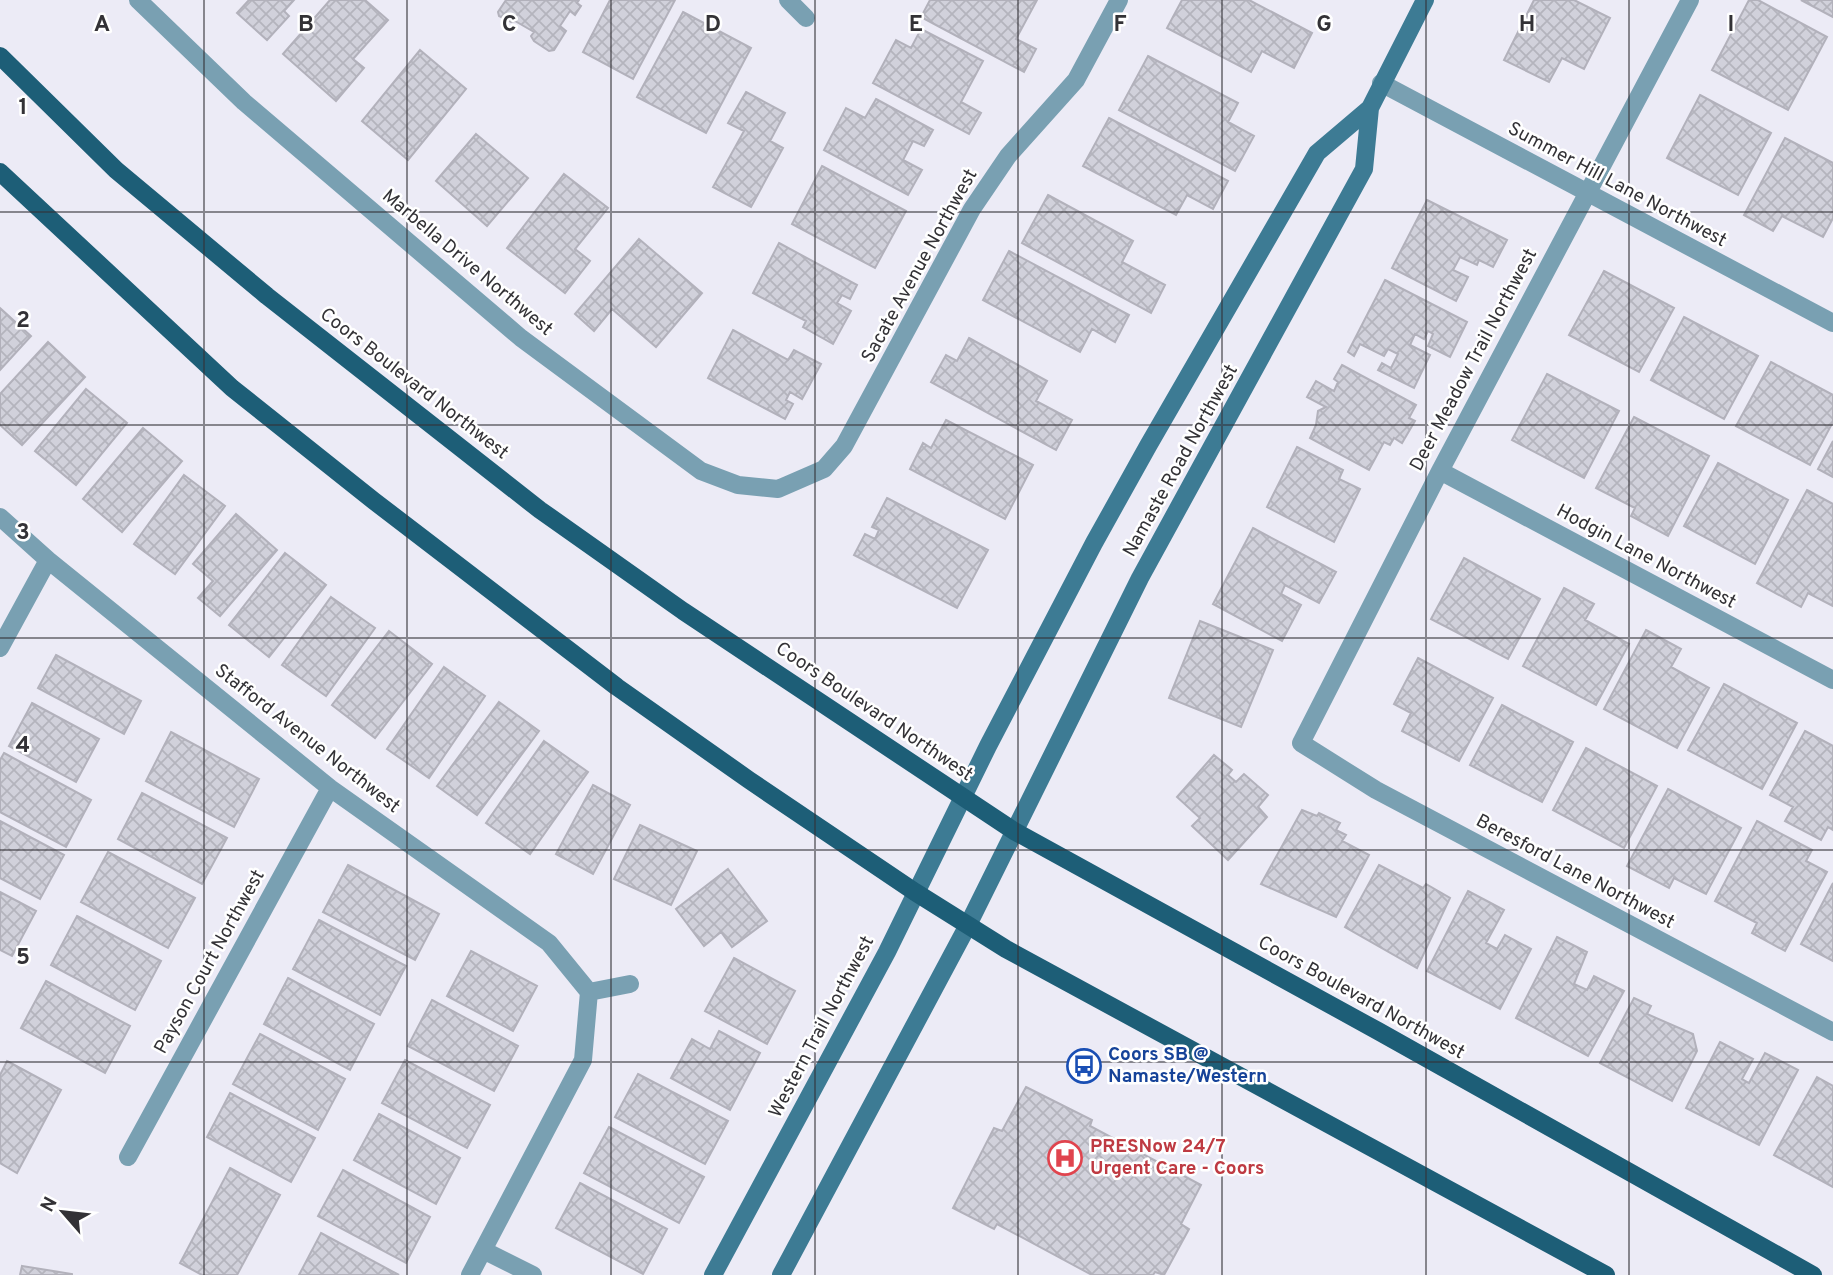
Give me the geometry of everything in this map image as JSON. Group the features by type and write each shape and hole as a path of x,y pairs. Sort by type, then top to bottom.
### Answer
{"main road":[{"name":"Coors Boulevard Northwest","path":"0,56 116,170 267,296 540,510 683,611 1014,831 1813,1275"},
{"path":"0,172 232,388 374,501 617,687 749,780 915,892 1018,955 1606,1275"}],"street":[{"name":"Marbella Drive Northwest","path":"138,0 244,102 521,338 701,471 738,485 778,489 803,477"},
{"path":"788,0 807,18"},
{"name":"Sacate Avenue Northwest","path":"803,477 824,469 844,446 972,209 1008,156 1076,80 1119,0"},
{"name":"Namaste Road Northwest","path":"1014,831 1140,578 1364,169 1370,108 1425,0"},
{"name":"Deer Meadow Trail Northwest","path":"1301,743 1586,192 1690,0"},
{"name":"Summer Hill Lane Northwest","path":"1381,83 1833,323"},
{"name":"Namaste Road Northwest","path":"962,796 1101,531 1317,153 1370,108"},
{"name":"Hodgin Lane Northwest","path":"1440,471 1833,680"},
{"name":"Stafford Avenue Northwest","path":"0,517 48,560 330,788 549,943 589,992"},
{"path":"0,648 48,560"},
{"name":"Beresford Lane Northwest","path":"1301,743 1376,790 1833,1032"},
{"name":"Payson Court Northwest","path":"128,1157 330,788"},
{"name":"Western Trail Northwest","path":"713,1275 887,952 962,796"},
{"path":"781,1275 968,925 1014,831"},
{"path":"470,1275 583,1060 589,992 630,984"},
{"path":"483,1250 533,1275"}],"building":[{"path":"249,0 294,0 284,11 289,16 267,40 237,13"},
{"path":"330,0 365,0 388,20 353,59 364,68 336,101 283,54"},
{"path":"506,0 579,0 577,3 581,6 575,15 570,11 560,26 566,31 554,50 549,51 534,41 531,36 534,32 515,21 511,22 499,16 498,12"},
{"path":"610,0 675,0 633,79 583,52"},
{"path":"930,0 1037,0 1016,39 1036,49 1024,72 921,17"},
{"path":"1182,0 1249,0 1312,33 1294,68 1262,51 1251,72 1167,28"},
{"path":"1534,0 1574,0 1610,18 1584,69 1562,58 1549,82 1504,60"},
{"path":"1749,0 1758,0 1827,37 1788,110 1712,70"},
{"path":"1801,0 1833,0 1833,17"},
{"path":"683,12 751,48 706,133 637,97"},
{"path":"921,29 983,61 961,102 981,113 969,134 873,83 896,40 911,48"},
{"path":"420,50 466,89 408,160 362,121"},
{"path":"1148,56 1238,103 1228,122 1254,136 1235,171 1119,110"},
{"path":"746,92 785,113 770,141 783,148 751,207 713,187 744,131 728,123"},
{"path":"1700,95 1771,133 1738,195 1667,158"},
{"path":"876,99 933,130 924,146 913,141 903,160 922,170 908,195 824,150 846,108 865,118"},
{"path":"1109,118 1228,181 1213,209 1187,195 1176,215 1083,166"},
{"path":"476,134 528,178 487,226 436,181"},
{"path":"1785,138 1833,163 1833,218 1823,237 1782,216 1773,231 1744,215"},
{"path":"822,166 906,211 875,268 792,224"},
{"path":"564,174 608,208 575,249 590,261 565,293 507,248"},
{"path":"1048,195 1133,241 1122,262 1165,285 1151,313 1022,243"},
{"path":"1427,200 1507,240 1493,267 1479,260 1477,265 1460,257 1453,270 1468,277 1456,301 1392,268"},
{"path":"639,239 702,293 656,347 612,309 594,331 575,314"},
{"path":"779,243 857,285 850,299 842,295 837,303 851,311 833,344 803,327 806,321 753,293"},
{"path":"1009,251 1129,315 1115,342 1092,329 1080,352 983,300"},
{"path":"1604,271 1674,308 1639,372 1569,335"},
{"path":"1385,280 1467,322 1450,357 1428,346 1433,334 1428,331 1424,339 1415,334 1410,345 1430,355 1414,388 1378,370 1382,363 1391,368 1398,354 1388,349 1384,356 1360,344 1354,356 1348,352"},
{"path":"0,308 31,336 0,370"},
{"path":"1684,317 1758,356 1724,419 1651,380"},
{"path":"733,330 788,360 794,350 821,364 802,399 790,392 786,400 793,404 785,419 708,378"},
{"path":"969,338 1047,381 1036,401 1072,420 1056,450 931,382 946,355 957,361"},
{"path":"48,342 85,377 22,445 0,425 0,394"},
{"path":"1771,362 1833,395 1833,422 1810,465 1736,426"},
{"path":"1342,365 1416,405 1409,418 1415,421 1402,443 1394,438 1390,445 1384,442 1369,470 1310,438 1318,411 1326,407 1307,397 1316,381 1334,391 1338,382 1334,379"},
{"path":"1547,374 1619,411 1584,478 1512,440"},
{"path":"86,389 127,423 76,485 35,451"},
{"path":"1634,417 1709,456 1668,536 1631,516 1635,508 1596,488"},
{"path":"946,420 1033,465 1005,519 910,469 923,443 931,448"},
{"path":"143,428 182,461 122,532 83,499"},
{"path":"1833,441 1833,477 1818,469"},
{"path":"1297,447 1343,470 1339,479 1360,489 1334,542 1267,507"},
{"path":"1718,463 1788,500 1755,564 1684,526"},
{"path":"184,475 225,506 175,574 134,544"},
{"path":"1807,490 1833,504 1833,606 1808,593 1801,607 1757,583"},
{"path":"887,498 988,550 957,608 854,555 865,534 875,539 879,530 872,527"},
{"path":"236,514 277,550 220,616 198,598 213,581 193,564"},
{"path":"1253,528 1336,572 1319,603 1285,585 1281,594 1301,605 1282,641 1213,604"},
{"path":"285,553 326,585 269,657 229,625"},
{"path":"1464,558 1540,599 1508,659 1431,619"},
{"path":"1564,588 1594,604 1585,620 1629,644 1596,705 1523,666"},
{"path":"331,597 375,628 326,696 282,665"},
{"path":"1200,621 1273,650 1241,727 1169,698"},
{"path":"1646,630 1681,649 1671,667 1709,688 1677,748 1604,709"},
{"path":"389,631 432,664 375,738 332,705"},
{"path":"56,655 141,701 124,734 38,688"},
{"path":"1418,658 1493,698 1459,761 1402,731 1411,713 1394,704"},
{"path":"444,667 485,696 429,778 387,749"},
{"path":"1724,684 1797,723 1762,789 1688,750"},
{"path":"499,702 539,731 477,815 437,786"},
{"path":"32,703 99,739 76,782 9,746"},
{"path":"1502,705 1573,742 1542,802 1470,765"},
{"path":"1805,731 1833,746 1833,830 1828,827 1821,840 1785,821 1793,807 1770,795"},
{"path":"171,732 259,779 234,827 146,781"},
{"path":"544,741 588,772 530,854 486,823"},
{"path":"1586,748 1657,786 1624,848 1553,810"},
{"path":"4,753 91,800 66,847 0,812 0,760"},
{"path":"1214,755 1232,770 1228,775 1236,782 1244,774 1268,795 1258,807 1267,817 1228,860 1192,826 1200,818 1177,797"},
{"path":"593,785 630,805 593,874 556,854"},
{"path":"1668,789 1741,828 1706,894 1674,878 1669,888 1627,866"},
{"path":"142,793 227,838 202,884 118,839"},
{"path":"1302,810 1317,816 1319,813 1340,823 1336,830 1346,835 1342,841 1369,855 1336,917 1261,884"},
{"path":"0,821 64,855 40,899 0,878"},
{"path":"1757,821 1812,850 1806,861 1827,872 1785,951 1752,933 1757,923 1715,901"},
{"path":"640,825 697,851 671,905 614,879"},
{"path":"108,852 195,898 168,948 81,902"},
{"path":"348,865 439,914 415,960 323,912"},
{"path":"1379,865 1423,888 1426,884 1450,898 1417,968 1345,927"},
{"path":"728,869 767,921 732,947 721,932 704,946 676,909"},
{"path":"1833,883 1833,961 1801,944"},
{"path":"1468,891 1504,910 1486,943 1497,949 1505,935 1531,949 1500,1009 1427,971"},
{"path":"0,892 36,911 12,956 0,950"},
{"path":"77,916 161,961 135,1010 51,965"},
{"path":"319,920 406,966 380,1015 293,969"},
{"path":"1557,937 1587,952 1574,984 1587,990 1594,976 1624,991 1588,1056 1516,1018"},
{"path":"471,951 537,986 513,1031 447,996"},
{"path":"734,958 795,991 767,1044 705,1011"},
{"path":"288,978 374,1024 350,1070 264,1024"},
{"path":"46,981 130,1026 105,1073 21,1028"},
{"path":"1634,998 1651,1006 1647,1014 1693,1034 1697,1051 1672,1101 1600,1063"},
{"path":"432,1000 518,1046 494,1091 408,1046"},
{"path":"719,1031 760,1053 730,1110 671,1078 692,1039 710,1049"},
{"path":"260,1034 345,1079 318,1130 233,1084"},
{"path":"1720,1042 1753,1059 1742,1079 1749,1083 1765,1053 1798,1070 1759,1145 1686,1108"},
{"path":"405,1060 490,1105 467,1148 382,1103"},
{"path":"7,1061 61,1090 17,1173 0,1163 0,1075"},
{"path":"638,1074 728,1121 705,1164 615,1117"},
{"path":"1817,1077 1833,1086 1833,1187 1774,1155"},
{"name":"PRESNow 24/7 Urgent Care - Coors","path":"1026,1087 1092,1120 1090,1126 1201,1185 1181,1224 1189,1229 1164,1275 1155,1272 1153,1275 1092,1275 997,1224 994,1229 953,1208 994,1128 1002,1131"},
{"path":"230,1093 315,1138 291,1182 207,1137"},
{"path":"379,1114 460,1158 436,1204 354,1160"},
{"path":"609,1127 704,1177 679,1223 584,1173"},
{"path":"230,1168 280,1195 237,1275 202,1275 180,1263"},
{"path":"343,1170 430,1217 406,1263 318,1216"},
{"path":"580,1183 667,1229 643,1274 556,1228"},
{"path":"321,1233 399,1275 299,1275"},
{"path":"22,1266 72,1274 72,1275 20,1275"}],"place":[{"name":"Coors SB @ Namaste/Western","path":"1084,1066"},
{"name":"PRESNow 24/7 Urgent Care - Coors","path":"1065,1158"}]}
